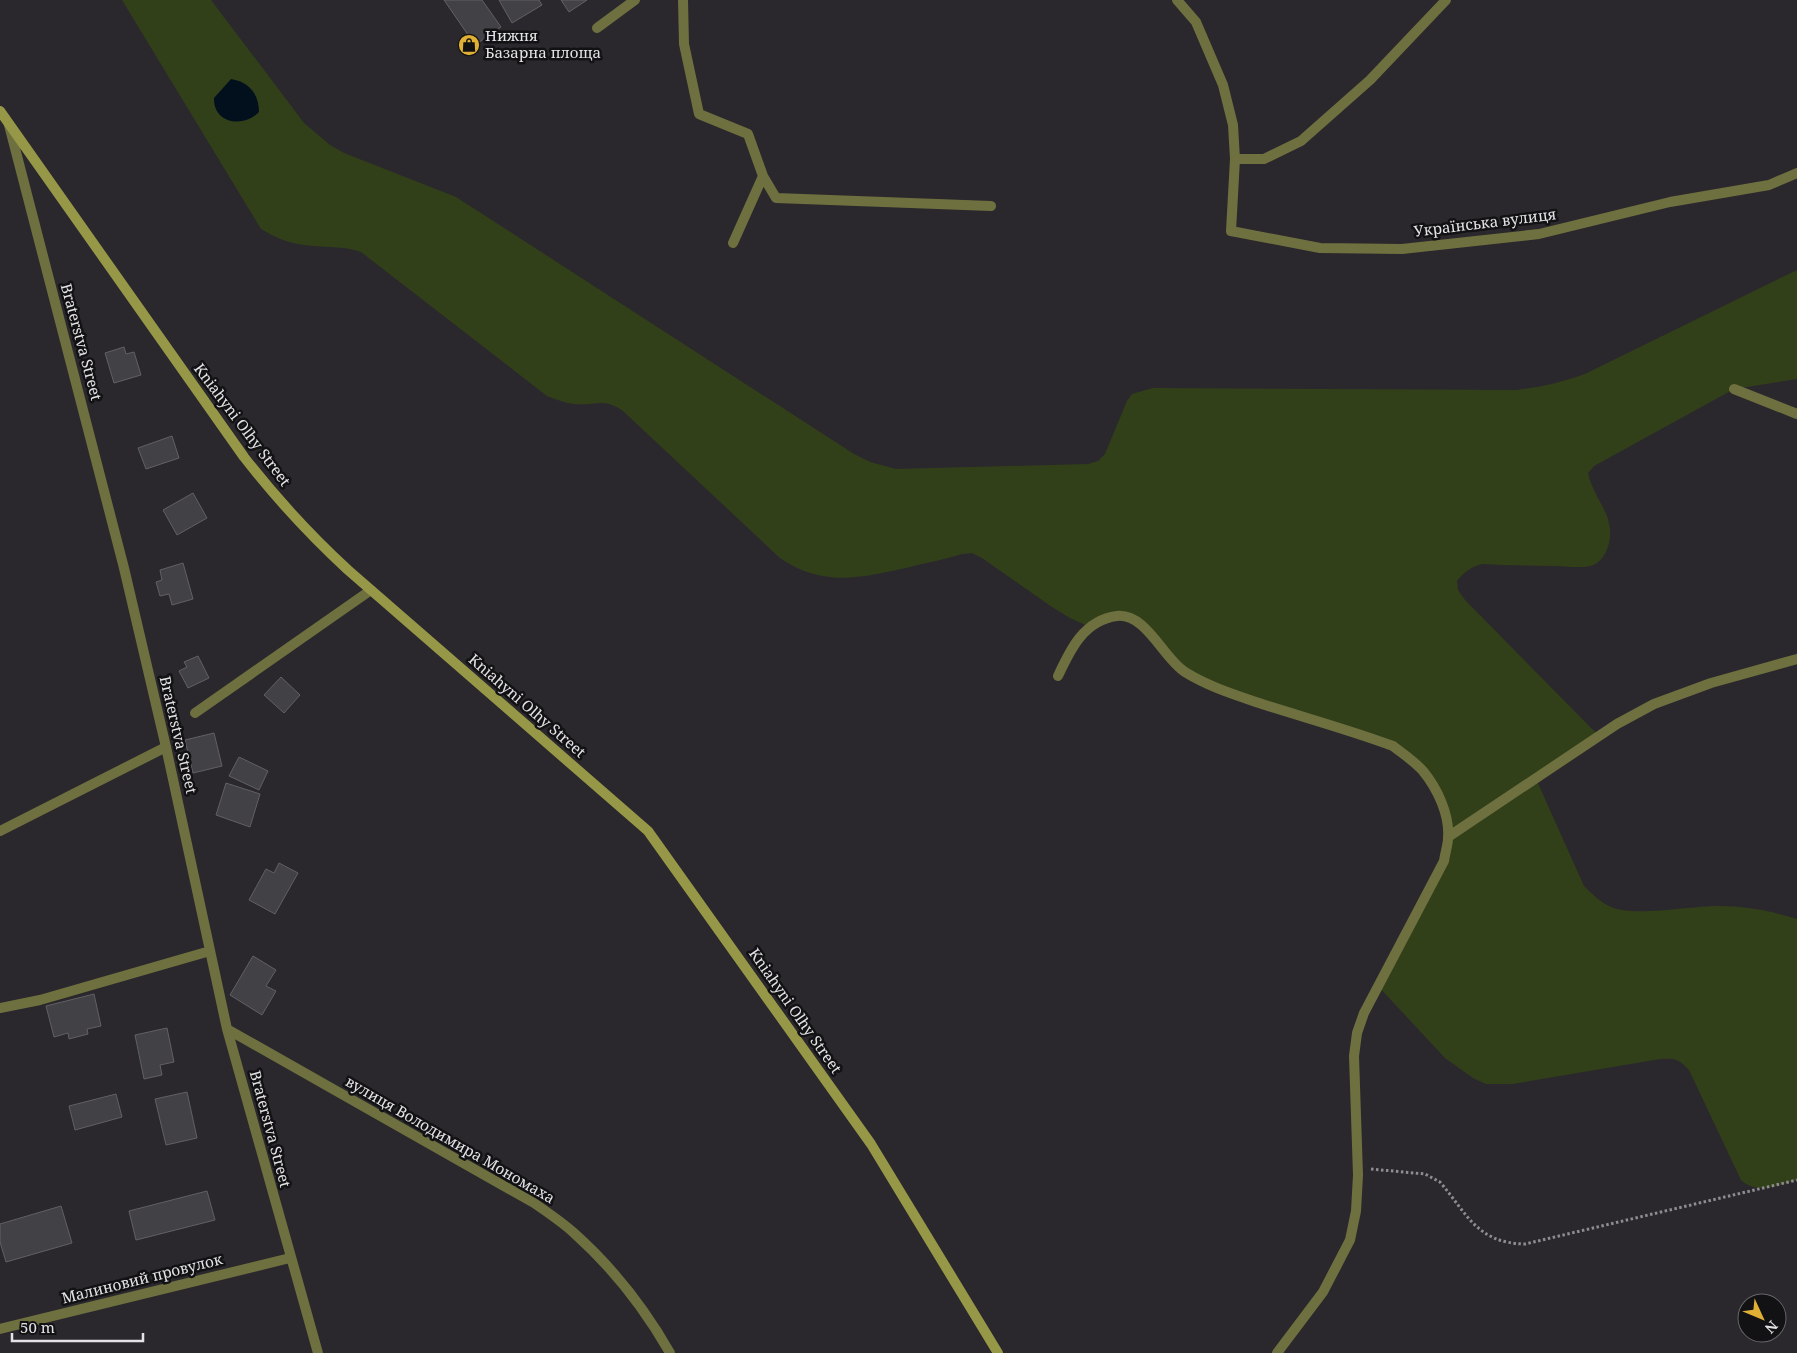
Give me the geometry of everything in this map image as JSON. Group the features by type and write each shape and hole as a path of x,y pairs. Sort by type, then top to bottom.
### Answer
{"street":[{"path":"597,28 635,0"},
{"path":"683,0 684,44 699,114 748,134 763,176 776,198 991,206"},
{"path":"1177,0 1196,22 1223,85 1233,125 1235,159 1264,160 1301,141 1370,80 1446,0"},
{"name":"Kniahyni Olhy Street","path":"0,111 244,458 268,488 320,544 371,590 648,830 870,1144 998,1353"},
{"name":"Braterstva Street","path":"9,124 124,568 166,747 227,1029 318,1353"},
{"name":"Українська вулиця","path":"1235,159 1231,231 1320,248 1412,248 1539,234 1670,202 1769,185 1797,173"},
{"path":"733,243 763,176"},
{"path":"1734,389 1797,414"},
{"path":"195,713 371,590"},
{"path":"1058,676 1068,653 1079,636 1104,620 1116,616 1129,617 1146,630 1172,661 1184,671 1215,688 1393,746 1423,771 1442,802 1447,821 1448,837 1444,861 1364,1013 1357,1033 1354,1056 1358,1168 1356,1211 1350,1240 1322,1292 1278,1353"},
{"path":"1448,837 1617,724 1645,708 1711,683 1797,659"},
{"path":"0,831 166,747"},
{"path":"0,1008 40,1000 210,951"},
{"name":"вулиця Володимира Мономаха","path":"227,1029 534,1203 572,1232 608,1267 638,1304 670,1353"},
{"name":"Малиновий провулок","path":"0,1329 290,1258"}],"path":[{"path":"1358,1168 1425,1174 1433,1177 1440,1182 1474,1225 1485,1234 1496,1240 1517,1244 1524,1244 1797,1180"}],"green space":[{"path":"122,0 211,0 304,123 330,145 344,153 456,197 854,454 870,462 896,469 1088,464 1098,461 1105,454 1127,401 1132,394 1153,388 1517,390 1544,386 1587,373 1797,270 1797,379 1734,389 1594,466 1588,473 1590,481 1607,516 1610,530 1610,540 1604,555 1598,563 1579,567 1482,564 1468,570 1457,581 1458,590 1465,600 1599,736 1536,779 1584,886 1596,898 1611,907 1621,910 1648,911 1728,906 1758,909 1797,919 1797,1180 1768,1188 1761,1188 1747,1185 1741,1180 1689,1070 1676,1060 1660,1059 1512,1084 1486,1084 1473,1078 1445,1058 1378,986 1434,881 1448,837 1431,783 1393,746 1199,680 1129,617 1090,627 1052,607 972,553 889,572 841,578 811,573 780,558 623,411 605,403 574,404 547,396 361,252 346,248 293,243 261,229"}],"water":[{"path":"231,79 248,86 255,94 259,112 253,117 246,120 230,121 218,113 214,98"}],"building":[{"path":"444,0 482,0 501,27 475,45"},
{"path":"499,0 539,0 542,5 512,23"},
{"path":"561,0 587,0 569,12"},
{"path":"124,347 126,354 134,352 141,375 114,383 105,353"},
{"path":"172,436 179,458 146,469 138,448"},
{"path":"193,493 207,518 177,535 163,510"},
{"path":"183,563 193,599 172,605 169,594 160,596 156,582 162,580 160,570"},
{"path":"198,656 209,678 188,688 179,671 187,667 184,662"},
{"path":"281,677 300,695 284,713 264,695"},
{"path":"214,733 222,766 193,773 185,740"},
{"path":"239,757 268,771 259,790 229,776"},
{"path":"226,783 260,794 250,827 216,815"},
{"path":"279,863 298,873 275,914 249,900 266,869 274,873"},
{"path":"253,956 276,970 266,986 276,991 262,1015 230,995"},
{"path":"94,994 101,1026 87,1029 88,1034 69,1039 68,1033 54,1037 46,1006"},
{"path":"167,1028 174,1062 160,1065 162,1075 144,1079 135,1035"},
{"path":"187,1092 197,1138 166,1145 155,1099"},
{"path":"116,1094 122,1117 75,1130 69,1106"},
{"path":"207,1191 215,1220 136,1240 129,1211"},
{"path":"61,1206 72,1243 6,1262 0,1242 0,1224"}],"place":[{"name":"Нижня Базарна площа","path":"469,45"}]}
